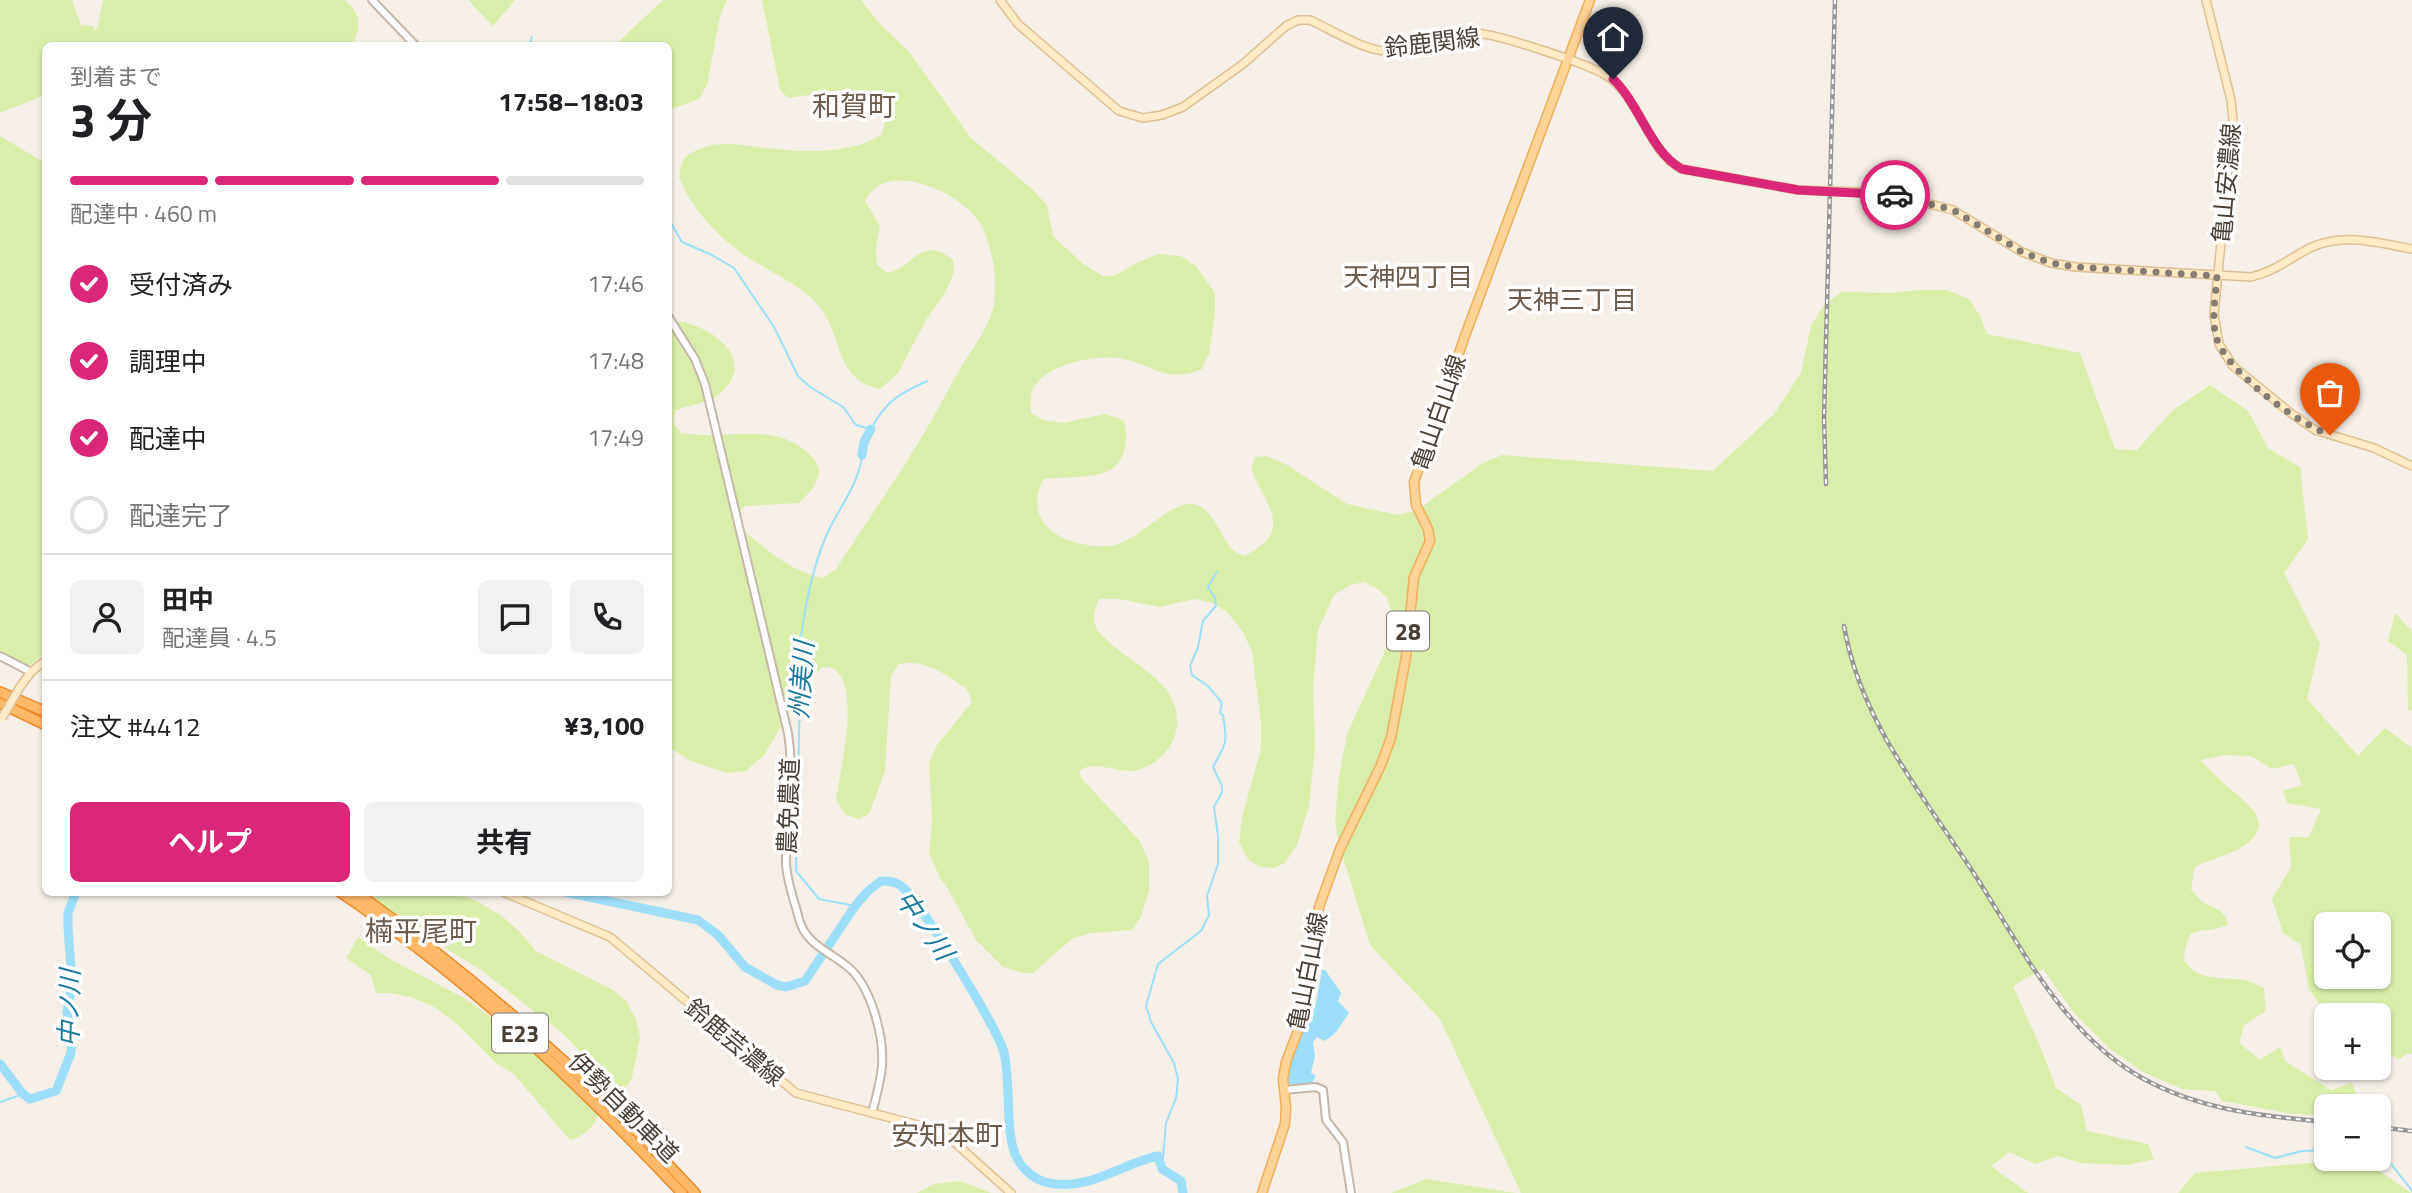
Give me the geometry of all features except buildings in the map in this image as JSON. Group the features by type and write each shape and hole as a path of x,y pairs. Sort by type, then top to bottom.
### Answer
{"highway":[{"path":"0,692 42,710"},
{"path":"0,703 42,722"},
{"name":"伊勢自動車道","path":"345,896 434,961 522,1035 604,1112 682,1193"},
{"name":"伊勢自動車道","path":"361,896 438,953 540,1038 611,1105 695,1193"}],"main road":[{"name":"鈴鹿関線","path":"1000,0 1018,24 1119,111 1143,118 1162,115 1183,107 1243,64 1286,26 1298,20 1310,20 1377,50 1392,51 1468,33 1487,34 1603,73 1617,83 1669,160 1682,169 1798,190 1894,195 1953,210 2022,252 2051,263 2076,267 2251,277 2265,274 2309,248 2332,240 2350,239 2412,249"},
{"name":"亀山白山線","path":"1262,1193 1284,1124 1283,1079 1286,1062 1301,1025 1308,993 1319,907 1340,849 1381,765 1391,738 1406,657 1414,577 1430,541 1428,529 1416,505 1414,482 1590,0"},
{"name":"亀山安濃線","path":"2206,0 2231,100 2233,120 2214,314 2216,335 2224,354 2233,366 2307,425 2330,435 2374,447 2412,466"},
{"path":"1,720 30,672 42,663"},
{"name":"鈴鹿芸濃線","path":"513,896 610,937 796,1093 937,1130 1011,1193"}],"street":[{"path":"372,0 412,42"},
{"name":"農免農道","path":"672,322 695,359 705,384 791,750 792,786 786,868 803,931 818,947 848,967 861,981 872,1004 883,1057 881,1079 872,1113"},
{"path":"0,656 30,672"},
{"path":"1285,1090 1315,1087 1323,1090 1326,1120 1343,1142 1351,1193"}],"green space":[{"path":"0,0 72,0 81,25 93,26 95,31 103,0 344,0 357,15 358,32 354,42 42,42 42,95 0,113"},
{"path":"468,0 515,0 493,26"},
{"path":"663,0 727,0 720,16 707,85 699,99 672,109 672,42 618,42"},
{"path":"762,0 861,0 878,22 910,53 971,138 1031,188 1047,205 1053,236 1083,264 1103,276 1114,276 1158,254 1181,256 1197,267 1215,293 1209,354 1202,369 1179,375 1124,359 1087,359 1059,367 1038,382 1032,391 1031,413 1044,420 1063,423 1105,414 1123,420 1126,445 1115,466 1100,474 1044,479 1039,490 1038,510 1046,526 1060,536 1085,545 1109,546 1120,543 1175,508 1193,504 1206,511 1231,548 1244,556 1260,547 1273,528 1269,507 1251,469 1255,457 1266,456 1287,465 1347,504 1398,515 1417,510 1483,463 1502,455 1713,471 1774,414 1801,373 1811,326 1824,305 1842,292 1947,290 1969,299 1987,334 2080,353 2115,449 2137,450 2172,411 2210,385 2248,411 2268,448 2300,467 2308,539 2284,573 2320,644 2307,699 2358,756 2385,728 2412,748 2412,1054 2407,1053 2399,1060 2391,1055 2391,1003 2319,1003 2309,990 2301,945 2283,933 2272,899 2291,867 2289,837 2309,837 2321,809 2287,803 2283,790 2302,786 2294,764 2272,769 2251,756 2226,755 2200,760 2250,806 2258,821 2258,828 2254,837 2245,845 2194,868 2191,890 2199,899 2221,911 2228,925 2192,934 2188,939 2184,960 2204,975 2248,981 2264,988 2266,1011 2244,1025 2239,1043 2260,1060 2280,1047 2285,1061 2314,1080 2331,1090 2352,1083 2355,1094 2314,1094 2314,1115 2222,1101 2215,1091 2182,1089 2143,1072 2110,1049 2075,1014 2043,969 2013,986 2056,1088 2081,1105 2087,1131 2148,1144 2154,1159 2128,1165 2080,1163 2058,1156 2035,1164 2010,1152 1991,1166 2028,1193 1521,1193 1440,1019 1370,945 1339,844 1335,823 1338,784 1347,734 1385,651 1391,611 1387,597 1364,582 1350,585 1334,595 1318,630 1313,688 1315,747 1309,806 1297,845 1285,863 1274,868 1259,867 1248,859 1239,843 1242,817 1261,749 1261,722 1252,652 1243,632 1227,612 1213,603 1194,599 1160,607 1118,599 1099,599 1094,617 1098,631 1163,686 1176,710 1177,724 1173,741 1163,755 1149,766 1126,771 1091,766 1079,771 1082,779 1139,840 1149,861 1149,891 1141,917 1132,930 1092,933 1073,938 1033,973 1022,973 1003,967 976,940 940,878 929,853 932,820 929,763 937,745 972,702 967,689 943,673 918,663 909,663 899,664 891,675 885,771 869,814 859,819 846,815 836,800 846,740 848,708 843,680 833,668 822,667 807,682 765,754 746,771 726,773 691,761 672,749 672,321 699,327 725,344 735,369 730,382 714,398 676,410 673,422 681,433 777,436 801,447 817,463 819,470 816,481 799,503 745,506 739,513 742,530 760,544 801,571 823,578 836,569 915,448 985,329 992,312 995,283 991,253 981,225 972,213 959,202 924,184 889,182 875,188 865,201 880,226 876,248 877,265 887,273 897,270 924,251 932,250 953,260 954,273 898,373 880,389 865,384 854,376 847,366 827,318 819,306 800,289 736,249 713,228 694,204 679,177 686,157 697,150 733,144 789,150 831,150 858,145 882,134 886,118 866,93 843,90 788,98 780,90"},
{"path":"0,136 42,161 42,655 28,667 0,653"},
{"path":"2395,613 2412,631 2412,711 2408,709 2407,655 2388,641"},
{"path":"367,896 461,896 477,901 503,917 536,951 613,990 626,1001 636,1019 640,1038 632,1078 625,1089 617,1089 562,1033 481,970 414,929"},
{"path":"358,937 388,958 464,998 504,1026 591,1104 598,1113 592,1126 579,1137 570,1140 513,1073 497,1064 456,1023 434,1007 411,997 376,993 371,975 346,958"},
{"path":"2314,1163 2314,1171 2380,1171 2411,1193 2178,1193 2195,1173"},
{"path":"1426,1179 1516,1193 1391,1193"},
{"path":"960,1181 991,1193 917,1193 934,1184"}],"water":[{"path":"1322,970 1325,970 1341,993 1338,1001 1349,1013 1336,1032 1325,1041 1317,1037 1313,1042 1315,1056 1311,1073 1316,1076 1312,1083 1290,1086 1287,1084 1292,1055 1300,1032 1315,1008"}],"waterway":[{"path":"530,42 532,37"},
{"path":"672,225 682,242 734,268 774,327 798,376 810,387 843,407 856,425 871,429 894,399 927,381"},
{"name":"州美川","path":"862,455 864,442 871,429"},
{"name":"州美川","path":"855,906 819,899 796,871 799,655 815,569 827,534 857,476 862,455"},
{"path":"1162,1169 1166,1123 1176,1098 1178,1079 1174,1063 1151,1022 1146,1006 1158,964 1201,931 1209,915 1207,896 1218,864 1214,807 1222,792 1222,786 1213,767 1225,738 1223,715 1220,713 1222,703 1208,686 1192,675 1190,666 1198,647 1203,621 1216,606 1215,598 1208,587 1217,572"},
{"name":"中ノ川","path":"584,896 698,920 718,935 745,967 777,985 786,987 805,981 868,891 881,881 896,883 924,914 999,1040 1006,1065 1012,1143 1023,1168 1045,1182 1075,1184 1158,1156 1162,1169 1181,1181 1183,1193"},
{"name":"中ノ川","path":"0,1064 30,1099 56,1091 71,1053 72,1037 67,1012 72,983 68,913 74,896"},
{"path":"0,1102 23,1094"},
{"path":"2246,1147 2275,1158 2314,1150"},
{"path":"2391,1164 2412,1191"}],"railway":[{"path":"1826,484 1824,418 1835,0"},
{"path":"1844,626 1864,693 1895,755 2026,958 2066,1013 2114,1059 2164,1089 2231,1110 2314,1121"},
{"path":"2391,1129 2412,1131"}],"way so far":[{"path":"1895,195 1953,210 2013,248 2051,263 2217,276 2214,314 2216,335 2224,354 2254,385 2288,411 2315,430 2330,435"}],"district":[{"name":"和賀町","path":"854,105"},
{"name":"天神四丁目","path":"1408,276"},
{"name":"天神三丁目","path":"1572,299"},
{"name":"楠平尾町","path":"421,930"},
{"name":"安知本町","path":"947,1134"}],"route":[{"path":"1613,79 1625,92 1669,160 1682,169 1798,190 1895,195"}]}
